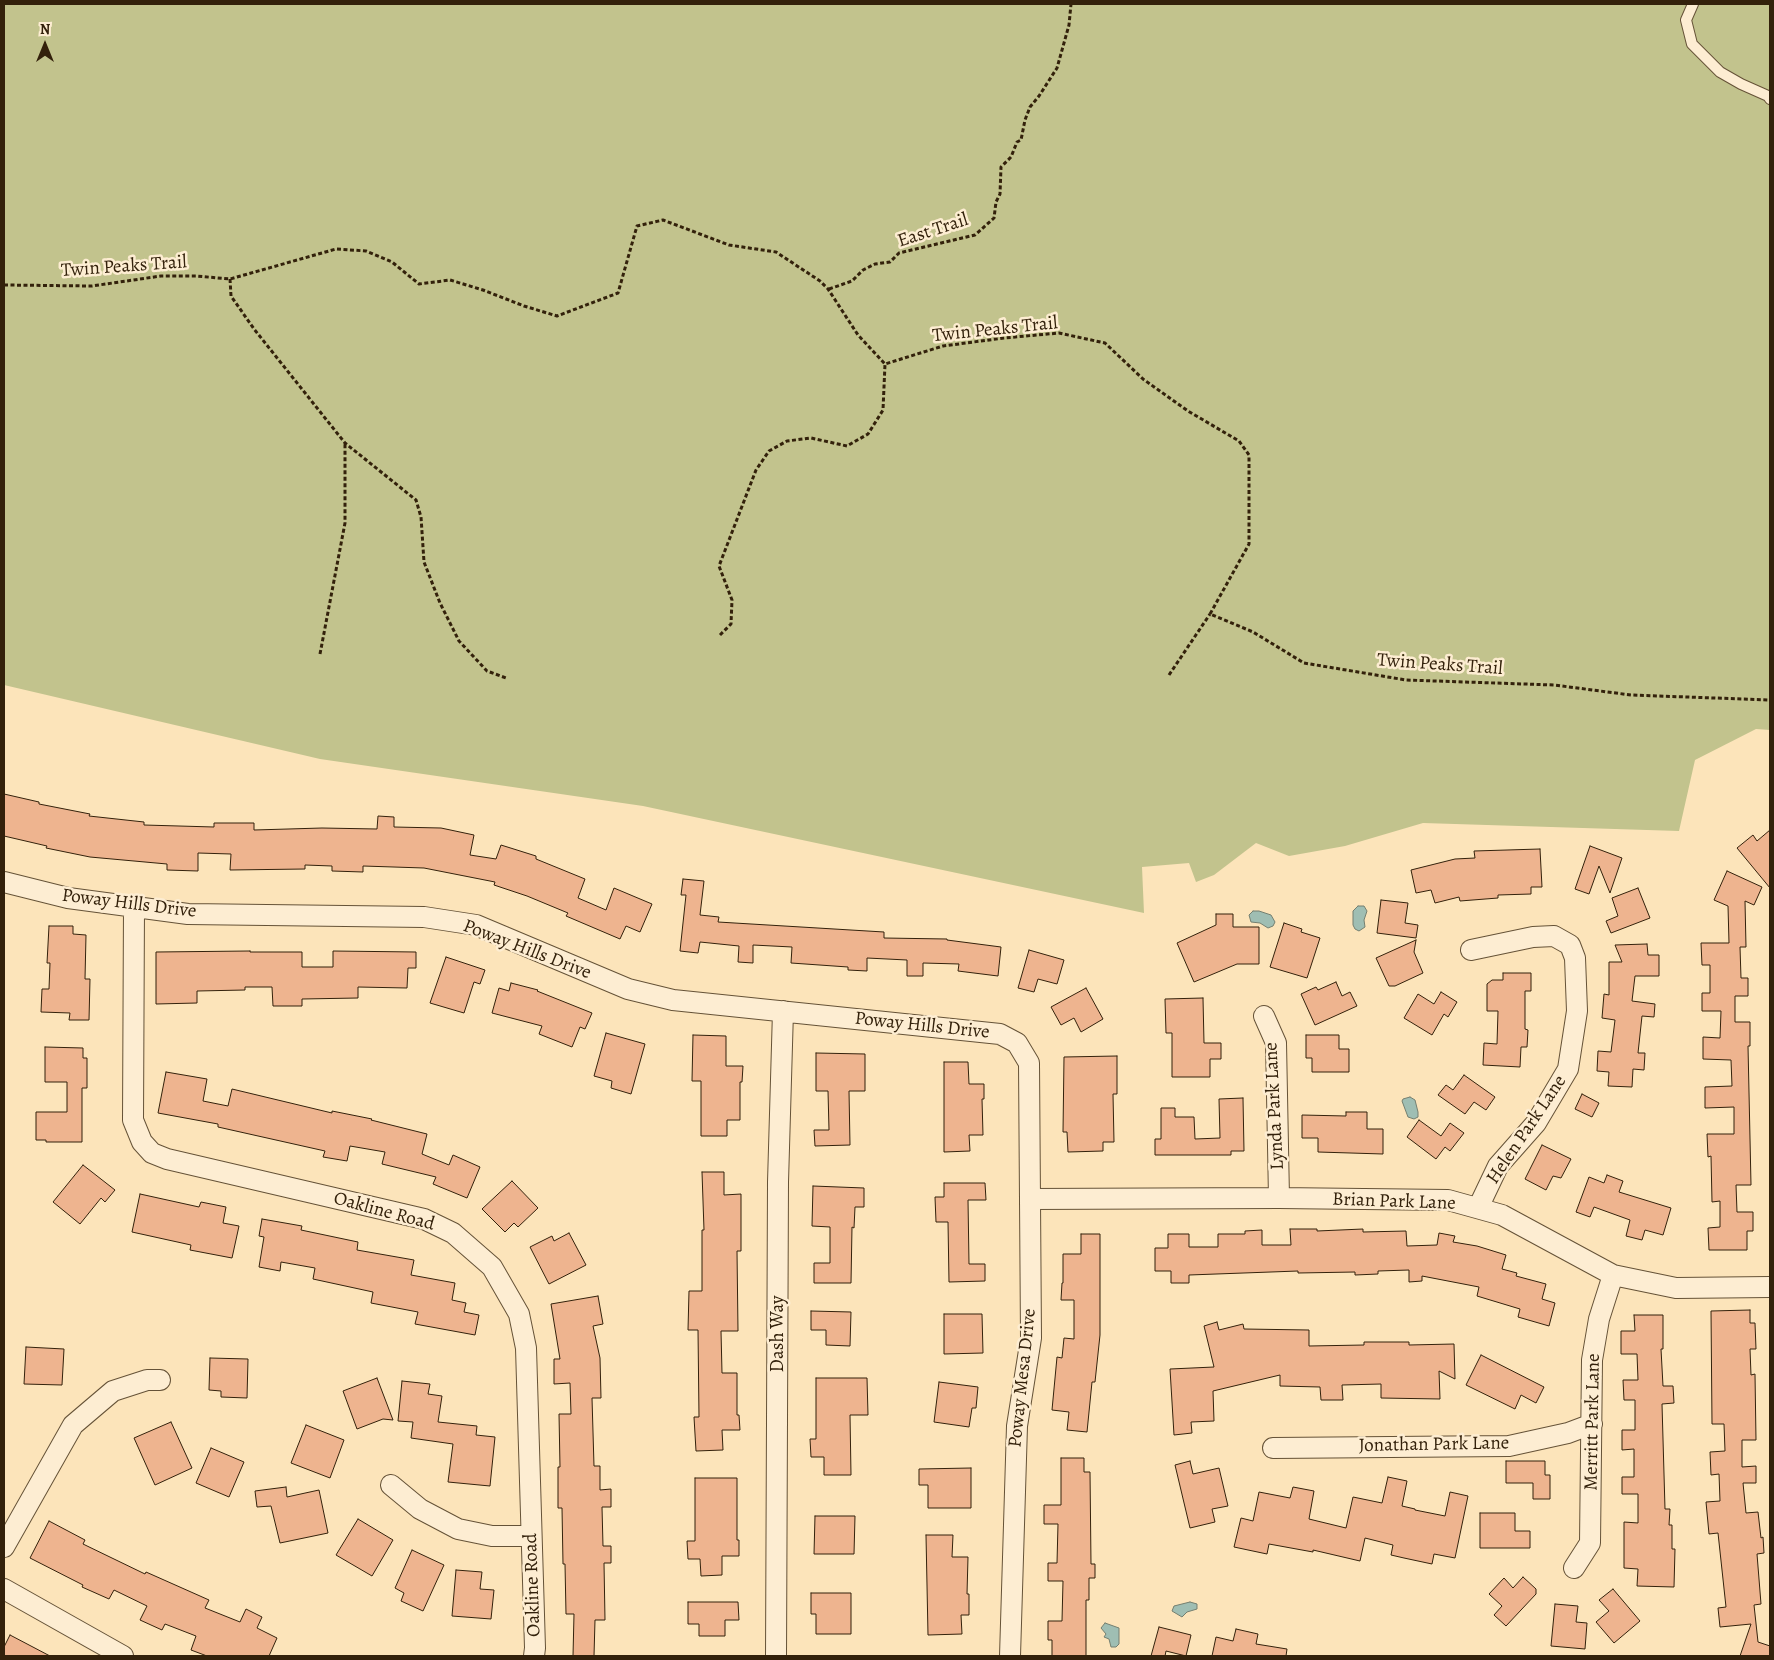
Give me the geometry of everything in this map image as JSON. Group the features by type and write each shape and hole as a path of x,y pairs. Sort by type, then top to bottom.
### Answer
{"street":[{"name":"Poway Hills Drive","path":"4,882 68,898 188,914 424,917 476,926 628,989 673,1000 1000,1034 1016,1043"},
{"name":"Oakline Road","path":"134,907 133,1120 142,1142 152,1153 167,1159 424,1218 452,1232 492,1267 519,1314 526,1348 534,1656"},
{"name":"Helen Park Lane","path":"1471,950 1554,936 1570,945 1575,958 1577,1011 1568,1069 1536,1123 1498,1166 1478,1208"},
{"name":"Dash Way","path":"776,1656 778,1192 783,1011"},
{"name":"Lynda Park Lane","path":"1264,1016 1276,1043 1279,1198"},
{"name":"Poway Mesa Drive","path":"1010,1656 1016,1426 1031,1338 1029,1063 1016,1043"},
{"name":"Brian Park Lane","path":"1031,1199 1279,1198 1448,1200 1502,1216 1613,1275 1676,1288 1770,1287"},
{"name":"Merritt Park Lane","path":"1574,1568 1590,1543 1592,1360 1599,1319 1613,1275"},
{"path":"4,1546 73,1425 113,1391 147,1380 160,1380"},
{"name":"Jonathan Park Lane","path":"1274,1448 1509,1446 1568,1433 1592,1424"},
{"path":"391,1485 420,1509 458,1529 492,1536 531,1536"},
{"path":"4,1589 123,1656"}],"lane":[{"path":"1693,4 1686,20 1692,44 1720,72 1770,98"}],"path":[{"name":"East Trail","path":"828,289 852,280 863,270 875,264 890,262 899,254 975,235 994,218 996,202 1000,194 1002,167 1011,157 1017,142 1022,140 1025,120 1030,107 1057,68 1069,25 1071,4"},
{"name":"Twin Peaks Trail","path":"4,285 92,286 161,276 196,276 230,279 336,249 366,252 392,262 419,284 450,280 557,316 618,293 637,226 663,220 728,245 776,252 820,280 858,335 885,364 943,346 1059,333 1105,343 1143,379 1188,411 1239,442 1248,455 1249,544 1210,614 1252,632 1304,663 1406,680 1554,685 1631,695 1770,700"},
{"path":"230,279 231,296 254,329 345,443 416,500 421,517 424,562 440,603 459,641 487,671 506,678"},
{"path":"720,635 731,624 732,600 719,566 756,470 769,451 787,441 811,438 847,446 868,434 883,410 885,364"},
{"path":"320,654 345,523 345,443"},
{"path":"1169,675 1210,614"}],"green space":[{"path":"4,4 1770,4 1770,730 1756,729 1695,760 1679,831 1423,823 1345,846 1289,856 1256,843 1214,875 1196,882 1189,863 1142,867 1144,913 643,806 320,759 4,685"}],"water":[{"path":"1358,906 1364,906 1367,911 1364,920 1365,927 1359,931 1353,925 1353,911"},
{"path":"1253,911 1271,915 1275,922 1273,926 1268,928 1260,923 1251,922 1249,915"},
{"path":"1410,1097 1415,1100 1418,1112 1418,1117 1414,1119 1408,1117 1402,1101"},
{"path":"1190,1602 1197,1604 1197,1609 1187,1612 1182,1617 1172,1611 1174,1606"},
{"path":"1105,1623 1119,1628 1119,1644 1116,1647 1111,1647 1109,1639 1104,1637 1106,1634 1101,1628"}],"building":[{"path":"4,794 39,802 39,804 90,814 89,816 144,822 144,825 214,827 214,823 254,823 254,830 377,829 378,816 394,817 394,827 441,828 474,835 470,855 496,859 501,845 536,856 536,859 585,879 578,898 606,910 614,888 652,904 640,932 626,926 620,939 566,916 568,913 494,885 495,882 424,868 363,866 363,872 332,871 332,866 305,865 305,869 230,870 231,854 198,853 198,871 167,870 167,864 90,857 46,848 47,846 4,836"},
{"path":"1770,830 1770,888 1737,848 1753,835 1757,841"},
{"path":"1590,846 1622,858 1610,893 1599,866 1589,894 1575,889"},
{"path":"1540,849 1542,887 1531,887 1531,894 1498,895 1498,898 1460,901 1459,897 1435,903 1431,890 1416,893 1411,870 1455,859 1475,858 1474,851"},
{"path":"1727,871 1762,887 1754,905 1745,901 1746,947 1740,947 1741,978 1748,978 1748,996 1735,996 1735,1022 1750,1022 1750,1046 1748,1046 1751,1185 1736,1185 1737,1212 1753,1212 1753,1231 1747,1231 1747,1250 1709,1250 1708,1228 1720,1227 1720,1201 1712,1202 1711,1156 1708,1157 1707,1134 1734,1134 1734,1107 1705,1108 1705,1087 1732,1086 1731,1060 1703,1059 1703,1037 1720,1038 1721,1011 1702,1011 1702,993 1710,993 1710,965 1702,965 1701,943 1729,943 1728,906 1714,900"},
{"path":"683,879 704,881 700,915 719,917 718,922 884,932 884,938 947,939 1001,947 998,976 958,971 959,964 923,963 923,976 907,976 907,960 867,958 867,971 848,970 848,967 791,963 792,947 753,945 753,963 738,962 739,946 700,942 698,953 680,951 686,895 681,895"},
{"path":"1638,888 1650,918 1611,933 1606,921 1618,916 1612,898"},
{"path":"1381,900 1408,903 1405,923 1418,925 1416,938 1377,933"},
{"path":"1216,914 1233,914 1233,927 1259,927 1259,964 1237,964 1194,982 1177,943 1216,925"},
{"path":"1284,923 1302,929 1301,932 1320,938 1307,978 1270,967"},
{"path":"49,926 73,926 73,934 86,935 85,979 90,979 89,1020 69,1020 70,1013 41,1012 42,989 49,989 50,963 47,963"},
{"path":"1416,940 1414,952 1423,973 1395,986 1389,986 1376,958"},
{"path":"1647,944 1648,955 1659,955 1659,976 1635,976 1632,1001 1655,1004 1654,1017 1642,1016 1638,1053 1645,1053 1644,1070 1633,1069 1632,1087 1608,1086 1609,1072 1597,1071 1598,1051 1611,1052 1615,1020 1602,1018 1604,994 1609,995 1609,962 1622,962 1615,945"},
{"path":"1029,950 1064,960 1057,984 1038,979 1034,992 1018,988"},
{"path":"333,951 416,952 416,968 408,968 407,988 358,987 358,998 302,999 302,1006 273,1006 272,987 245,987 245,990 197,991 197,1003 156,1004 156,952 302,952 302,967 333,967"},
{"path":"446,957 485,970 480,984 474,982 464,1013 430,1003"},
{"path":"1503,973 1531,973 1531,991 1525,991 1525,1029 1528,1030 1527,1047 1521,1047 1520,1067 1483,1065 1484,1043 1497,1044 1498,1011 1487,1011 1487,984 1492,980 1503,980"},
{"path":"1336,982 1342,996 1350,992 1357,1006 1315,1025 1301,994 1316,987 1318,990"},
{"path":"511,983 538,990 592,1013 585,1029 580,1027 572,1047 539,1034 542,1026 492,1013 499,988 509,991"},
{"path":"1086,988 1103,1019 1081,1032 1074,1018 1061,1025 1051,1007"},
{"path":"1441,992 1457,1002 1448,1017 1444,1014 1432,1035 1404,1018 1418,994 1434,1004"},
{"path":"1203,998 1204,1043 1221,1043 1221,1059 1210,1059 1210,1077 1172,1077 1172,1033 1166,1033 1165,999"},
{"path":"606,1033 645,1044 631,1094 611,1088 612,1081 594,1076"},
{"path":"693,1035 726,1036 726,1066 743,1066 742,1082 740,1082 740,1120 727,1120 727,1136 701,1136 701,1081 692,1081"},
{"path":"1306,1035 1339,1035 1339,1049 1349,1049 1349,1072 1312,1072 1312,1058 1306,1058"},
{"path":"45,1047 83,1048 83,1058 87,1058 87,1088 82,1088 82,1142 46,1142 46,1140 36,1140 36,1112 67,1112 67,1082 45,1082"},
{"path":"816,1053 865,1054 865,1091 849,1091 850,1145 815,1146 814,1130 829,1130 828,1091 816,1091"},
{"path":"1117,1056 1117,1094 1113,1094 1114,1142 1103,1142 1103,1151 1068,1152 1067,1132 1063,1132 1064,1057"},
{"path":"944,1062 968,1062 969,1084 984,1084 984,1099 982,1099 983,1135 969,1135 970,1151 944,1152"},
{"path":"166,1072 207,1079 203,1101 228,1106 232,1089 332,1113 332,1111 372,1119 427,1134 422,1154 449,1165 453,1155 480,1167 467,1198 433,1184 436,1177 382,1164 385,1152 350,1146 347,1161 323,1157 325,1151 218,1127 218,1124 158,1113"},
{"path":"1464,1075 1495,1097 1486,1110 1474,1102 1465,1114 1438,1095 1446,1085 1453,1090"},
{"path":"1582,1094 1599,1103 1592,1117 1575,1109"},
{"path":"1243,1098 1244,1151 1231,1151 1231,1155 1155,1155 1155,1139 1161,1139 1161,1108 1175,1108 1175,1117 1194,1117 1195,1139 1220,1138 1219,1099"},
{"path":"1346,1112 1367,1112 1367,1129 1383,1129 1383,1154 1318,1152 1318,1138 1302,1138 1302,1115 1346,1116"},
{"path":"1419,1120 1441,1136 1450,1123 1464,1133 1450,1151 1445,1147 1436,1159 1407,1137"},
{"path":"1542,1145 1571,1159 1561,1178 1553,1176 1546,1190 1525,1179"},
{"path":"83,1165 115,1190 105,1202 101,1198 80,1224 53,1202"},
{"path":"702,1172 724,1172 724,1195 741,1194 741,1251 737,1251 738,1331 721,1331 722,1373 737,1373 737,1415 739,1415 740,1430 722,1430 723,1450 696,1451 694,1417 699,1417 698,1330 688,1330 689,1291 702,1291 702,1230 704,1230"},
{"path":"1607,1175 1623,1181 1619,1192 1671,1208 1663,1235 1645,1230 1642,1240 1626,1236 1630,1220 1594,1207 1590,1217 1576,1212 1589,1177 1604,1183"},
{"path":"512,1181 538,1208 518,1227 514,1223 505,1232 482,1209"},
{"path":"944,1183 985,1183 986,1200 968,1200 969,1264 985,1264 985,1281 949,1282 948,1222 936,1222 935,1197 944,1197"},
{"path":"813,1186 864,1188 864,1207 855,1207 854,1228 852,1227 851,1283 814,1283 814,1263 830,1263 830,1227 812,1226"},
{"path":"140,1194 199,1207 201,1202 226,1207 223,1223 239,1226 232,1258 190,1250 191,1245 132,1232"},
{"path":"262,1219 302,1226 301,1230 358,1242 357,1250 414,1260 411,1275 455,1283 452,1300 466,1303 464,1312 479,1315 475,1335 415,1324 418,1312 371,1303 373,1292 313,1279 315,1268 281,1262 280,1271 259,1267 264,1237 259,1236"},
{"path":"1290,1229 1317,1229 1317,1231 1363,1229 1363,1232 1406,1231 1407,1246 1437,1245 1439,1233 1455,1236 1453,1242 1477,1246 1506,1255 1502,1269 1517,1273 1516,1276 1546,1284 1542,1299 1555,1303 1549,1326 1518,1317 1520,1309 1477,1296 1479,1287 1422,1276 1422,1281 1409,1282 1409,1270 1378,1271 1378,1274 1355,1275 1355,1272 1298,1273 1298,1271 1189,1275 1189,1283 1171,1283 1171,1271 1155,1271 1155,1248 1168,1248 1168,1234 1189,1234 1189,1247 1218,1247 1218,1234 1245,1234 1245,1231 1262,1230 1262,1245 1291,1245"},
{"path":"569,1233 586,1265 549,1284 530,1247 552,1236 554,1241"},
{"path":"1081,1234 1100,1234 1100,1335 1095,1382 1092,1382 1087,1432 1067,1430 1069,1412 1052,1410 1057,1357 1062,1358 1064,1338 1074,1339 1074,1300 1061,1300 1063,1254 1081,1254"},
{"path":"598,1296 603,1324 593,1326 600,1358 601,1398 592,1398 594,1466 600,1466 600,1490 611,1489 611,1507 602,1507 603,1546 611,1546 611,1563 604,1563 605,1620 595,1620 594,1656 573,1656 574,1614 566,1614 562,1508 558,1508 558,1467 560,1467 559,1414 571,1414 570,1383 554,1384 554,1359 560,1359 551,1304"},
{"path":"1750,1310 1750,1323 1755,1323 1756,1349 1750,1349 1751,1375 1755,1374 1756,1440 1742,1440 1742,1467 1756,1466 1756,1483 1743,1483 1746,1513 1758,1512 1761,1538 1763,1537 1764,1553 1757,1554 1761,1604 1754,1605 1758,1642 1770,1646 1770,1656 1740,1656 1751,1624 1720,1627 1718,1608 1726,1607 1718,1533 1709,1534 1706,1502 1720,1501 1719,1474 1711,1475 1710,1452 1725,1451 1724,1424 1712,1424 1711,1311"},
{"path":"811,1311 851,1312 850,1346 826,1345 826,1330 811,1330"},
{"path":"944,1314 982,1314 983,1353 944,1354"},
{"path":"1634,1315 1663,1315 1663,1349 1661,1349 1663,1386 1673,1386 1674,1403 1662,1404 1665,1509 1670,1509 1669,1525 1672,1525 1672,1549 1675,1549 1674,1587 1637,1586 1638,1569 1624,1568 1624,1522 1638,1523 1638,1494 1622,1494 1622,1477 1634,1477 1634,1449 1622,1450 1622,1430 1635,1430 1635,1400 1624,1400 1623,1380 1638,1380 1637,1354 1621,1354 1621,1331 1635,1331"},
{"path":"1217,1322 1219,1330 1243,1324 1244,1329 1309,1330 1309,1346 1364,1345 1364,1342 1409,1342 1409,1345 1454,1344 1455,1379 1439,1371 1440,1399 1381,1398 1381,1384 1342,1385 1343,1400 1321,1400 1320,1387 1280,1386 1280,1375 1213,1391 1214,1421 1191,1422 1192,1433 1174,1435 1170,1369 1214,1367 1204,1326"},
{"path":"26,1347 64,1349 62,1385 24,1384"},
{"path":"1481,1355 1544,1387 1536,1403 1521,1395 1515,1409 1466,1385"},
{"path":"210,1358 248,1359 247,1398 221,1397 221,1391 209,1390"},
{"path":"377,1378 393,1420 383,1419 357,1429 343,1391"},
{"path":"816,1378 867,1378 868,1415 850,1415 851,1475 824,1475 824,1457 811,1457 810,1439 816,1439"},
{"path":"402,1381 430,1384 428,1394 442,1396 438,1422 477,1426 476,1435 495,1437 490,1486 448,1482 453,1444 411,1438 413,1422 398,1421"},
{"path":"939,1382 978,1387 976,1408 972,1408 969,1427 934,1422"},
{"path":"171,1422 192,1468 155,1485 134,1438"},
{"path":"306,1425 344,1440 330,1478 291,1463"},
{"path":"211,1448 244,1462 229,1497 196,1483"},
{"path":"1061,1458 1084,1458 1084,1472 1090,1472 1091,1564 1095,1564 1095,1578 1089,1578 1089,1600 1086,1600 1086,1656 1052,1656 1052,1640 1048,1640 1048,1621 1062,1621 1063,1581 1048,1581 1048,1563 1057,1563 1058,1524 1044,1524 1044,1505 1061,1505"},
{"path":"1190,1461 1193,1474 1219,1468 1228,1506 1212,1509 1215,1522 1190,1528 1175,1465"},
{"path":"1506,1461 1545,1461 1545,1475 1550,1475 1550,1499 1533,1499 1533,1483 1506,1483"},
{"path":"971,1468 971,1508 928,1508 928,1485 919,1485 919,1469"},
{"path":"1388,1477 1407,1481 1402,1506 1415,1510 1445,1516 1450,1492 1468,1496 1455,1558 1434,1554 1432,1564 1404,1558 1391,1555 1393,1545 1365,1538 1360,1561 1313,1550 1313,1552 1269,1544 1267,1554 1234,1547 1241,1518 1253,1521 1259,1492 1290,1498 1293,1487 1314,1491 1309,1519 1346,1528 1353,1497 1382,1503"},
{"path":"695,1478 737,1478 737,1540 739,1540 739,1556 722,1556 722,1575 701,1576 700,1559 688,1559 687,1541 695,1541"},
{"path":"286,1487 287,1497 319,1490 328,1533 280,1543 271,1506 257,1507 255,1491"},
{"path":"1480,1513 1515,1513 1515,1531 1530,1531 1530,1548 1480,1548"},
{"path":"815,1516 855,1516 854,1554 814,1554"},
{"path":"358,1519 393,1540 372,1576 336,1555"},
{"path":"49,1521 85,1540 83,1544 145,1574 146,1572 209,1600 205,1608 240,1622 246,1609 262,1617 257,1628 277,1638 269,1656 207,1656 191,1650 196,1636 165,1624 162,1630 140,1620 147,1606 114,1590 109,1599 82,1587 83,1585 30,1558"},
{"path":"926,1535 953,1535 952,1557 968,1557 967,1594 969,1594 969,1615 961,1615 962,1634 928,1635"},
{"path":"412,1550 444,1565 423,1611 401,1601 404,1593 395,1588"},
{"path":"456,1570 482,1572 480,1589 494,1590 491,1619 452,1616"},
{"path":"1523,1577 1536,1589 1536,1594 1506,1626 1494,1615 1502,1606 1489,1594 1504,1578 1513,1588"},
{"path":"1613,1589 1640,1621 1614,1643 1596,1622 1609,1611 1599,1600"},
{"path":"811,1593 851,1593 851,1634 816,1634 816,1614 811,1614"},
{"path":"688,1602 738,1602 739,1620 725,1620 725,1636 699,1636 699,1624 688,1624"},
{"path":"1555,1604 1578,1606 1576,1622 1587,1623 1585,1649 1551,1646"},
{"path":"1159,1627 1191,1635 1186,1656 1166,1651 1165,1656 1151,1656"},
{"path":"1236,1629 1258,1634 1256,1644 1287,1649 1286,1656 1212,1656 1216,1637 1233,1641"},
{"path":"10,1635 50,1656 4,1656 4,1647"}]}
